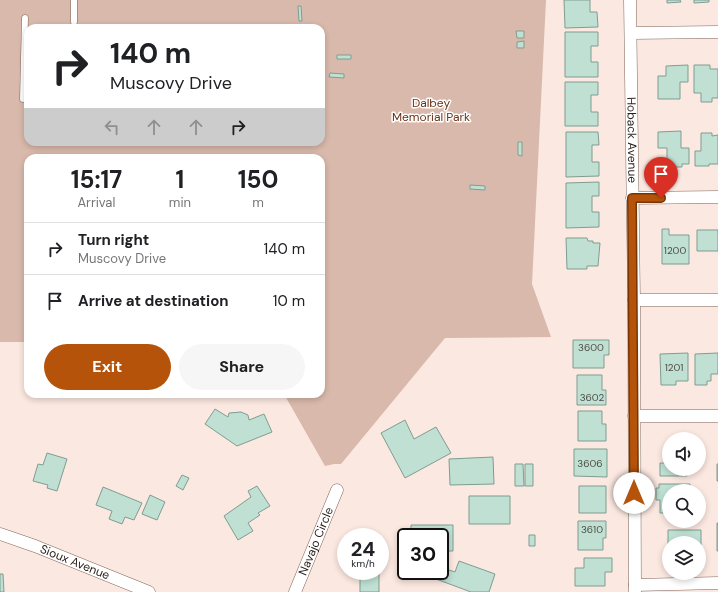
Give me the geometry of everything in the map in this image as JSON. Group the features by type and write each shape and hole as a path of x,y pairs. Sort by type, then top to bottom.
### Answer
{"street":[{"name":"Hoback Avenue","path":"630,0 634,300 635,589"},
{"path":"631,32 718,32"},
{"path":"632,198 718,197"},
{"path":"634,300 718,300"},
{"path":"634,416 718,416"},
{"name":"Navajo Circle","path":"295,592 337,490"},
{"name":"Sioux Avenue","path":"0,534 35,546 149,592"},
{"path":"635,589 718,583"}],"lane":[{"path":"74,0 74,22"},
{"path":"25,18 25,24"},
{"path":"23,99 24,58"}],"green space":[{"name":"Dalbey Memorial Park","path":"0,0 546,0 532,284 551,337 445,338 341,464 325,466 286,398 325,398 325,154 24,154 24,342 0,342"}],"building":[{"path":"564,0 590,0 590,12 597,12 598,27 565,28"},
{"path":"667,0 680,0 681,2 667,3"},
{"path":"694,0 709,0 709,2 694,3"},
{"path":"298,6 301,6 302,21 299,21"},
{"path":"516,31 524,31 524,38 517,38"},
{"path":"565,32 598,32 598,46 591,46 591,62 598,62 598,77 565,77"},
{"path":"524,41 524,48 517,48 517,42"},
{"path":"337,55 351,55 351,59 337,59"},
{"path":"688,65 688,82 680,82 680,99 658,99 658,76 666,76 666,66"},
{"path":"694,65 710,65 710,69 718,69 718,98 712,98 712,102 701,102 701,93 694,93"},
{"path":"330,73 344,74 344,78 329,77"},
{"path":"565,82 598,82 598,95 591,95 591,112 598,112 598,126 565,126"},
{"path":"681,131 681,148 689,148 689,164 682,164 682,167 667,167 667,148 658,148 658,132"},
{"path":"566,132 598,132 599,145 592,145 592,162 599,162 599,176 566,177"},
{"path":"701,133 712,133 712,136 718,135 718,164 709,164 709,166 695,166 695,151 701,151"},
{"path":"518,142 522,142 522,156 518,155"},
{"path":"599,182 599,196 592,196 592,212 599,212 599,227 566,228 566,183"},
{"path":"470,185 485,186 485,190 470,189"},
{"path":"662,229 669,229 669,235 689,235 689,264 662,264"},
{"path":"697,230 718,230 718,251 697,251"},
{"path":"566,238 587,238 588,241 593,241 593,243 600,243 598,266 587,266 587,269 567,269"},
{"path":"573,340 609,340 609,355 604,355 604,368 573,368"},
{"path":"688,353 688,381 676,381 676,385 661,385 660,354"},
{"path":"718,353 718,374 711,374 711,381 707,381 707,385 695,385 695,354"},
{"path":"577,375 602,375 602,390 606,390 606,405 577,405"},
{"path":"215,409 228,417 229,413 241,412 248,415 249,420 264,414 272,432 237,446 205,424"},
{"path":"578,411 602,411 602,424 606,424 606,441 578,441"},
{"path":"405,420 414,439 436,427 451,453 405,478 381,433"},
{"path":"574,449 607,449 607,477 574,476"},
{"path":"47,453 67,459 57,491 47,488 48,485 33,481 38,464 43,465"},
{"path":"493,457 494,484 450,485 449,459"},
{"path":"660,463 662,463 662,476 660,476"},
{"path":"515,464 523,464 524,486 515,486"},
{"path":"525,464 533,464 533,486 525,486"},
{"path":"718,464 718,481 717,481"},
{"path":"182,475 189,478 183,490 176,486"},
{"path":"659,484 662,484 662,513 660,513 660,500 656,500 656,488 659,488"},
{"path":"257,486 270,506 258,513 260,515 248,523 253,531 238,540 224,516 251,497 248,491"},
{"path":"579,486 606,486 606,513 579,513"},
{"path":"103,487 142,503 134,520 125,517 122,524 109,519 112,511 96,505"},
{"path":"150,495 165,502 157,520 142,514"},
{"path":"469,496 510,496 510,524 469,524"},
{"path":"578,521 606,521 606,538 603,538 603,550 578,550"},
{"path":"718,523 718,551 717,551"},
{"path":"411,525 453,525 453,551 449,551 449,528 411,528"},
{"path":"668,530 701,530 701,536 668,536"},
{"path":"529,535 535,535 535,546 529,546"},
{"path":"584,558 612,558 612,572 605,572 605,586 575,586 575,568 584,568"},
{"path":"459,561 495,574 489,592 471,592 439,580 449,580 449,570 455,572"},
{"path":"0,574 3,574 4,592 0,592"},
{"path":"360,580 379,580 379,592 360,592"}],"route":[{"path":"634,493 634,300 632,198 661,198"}]}
